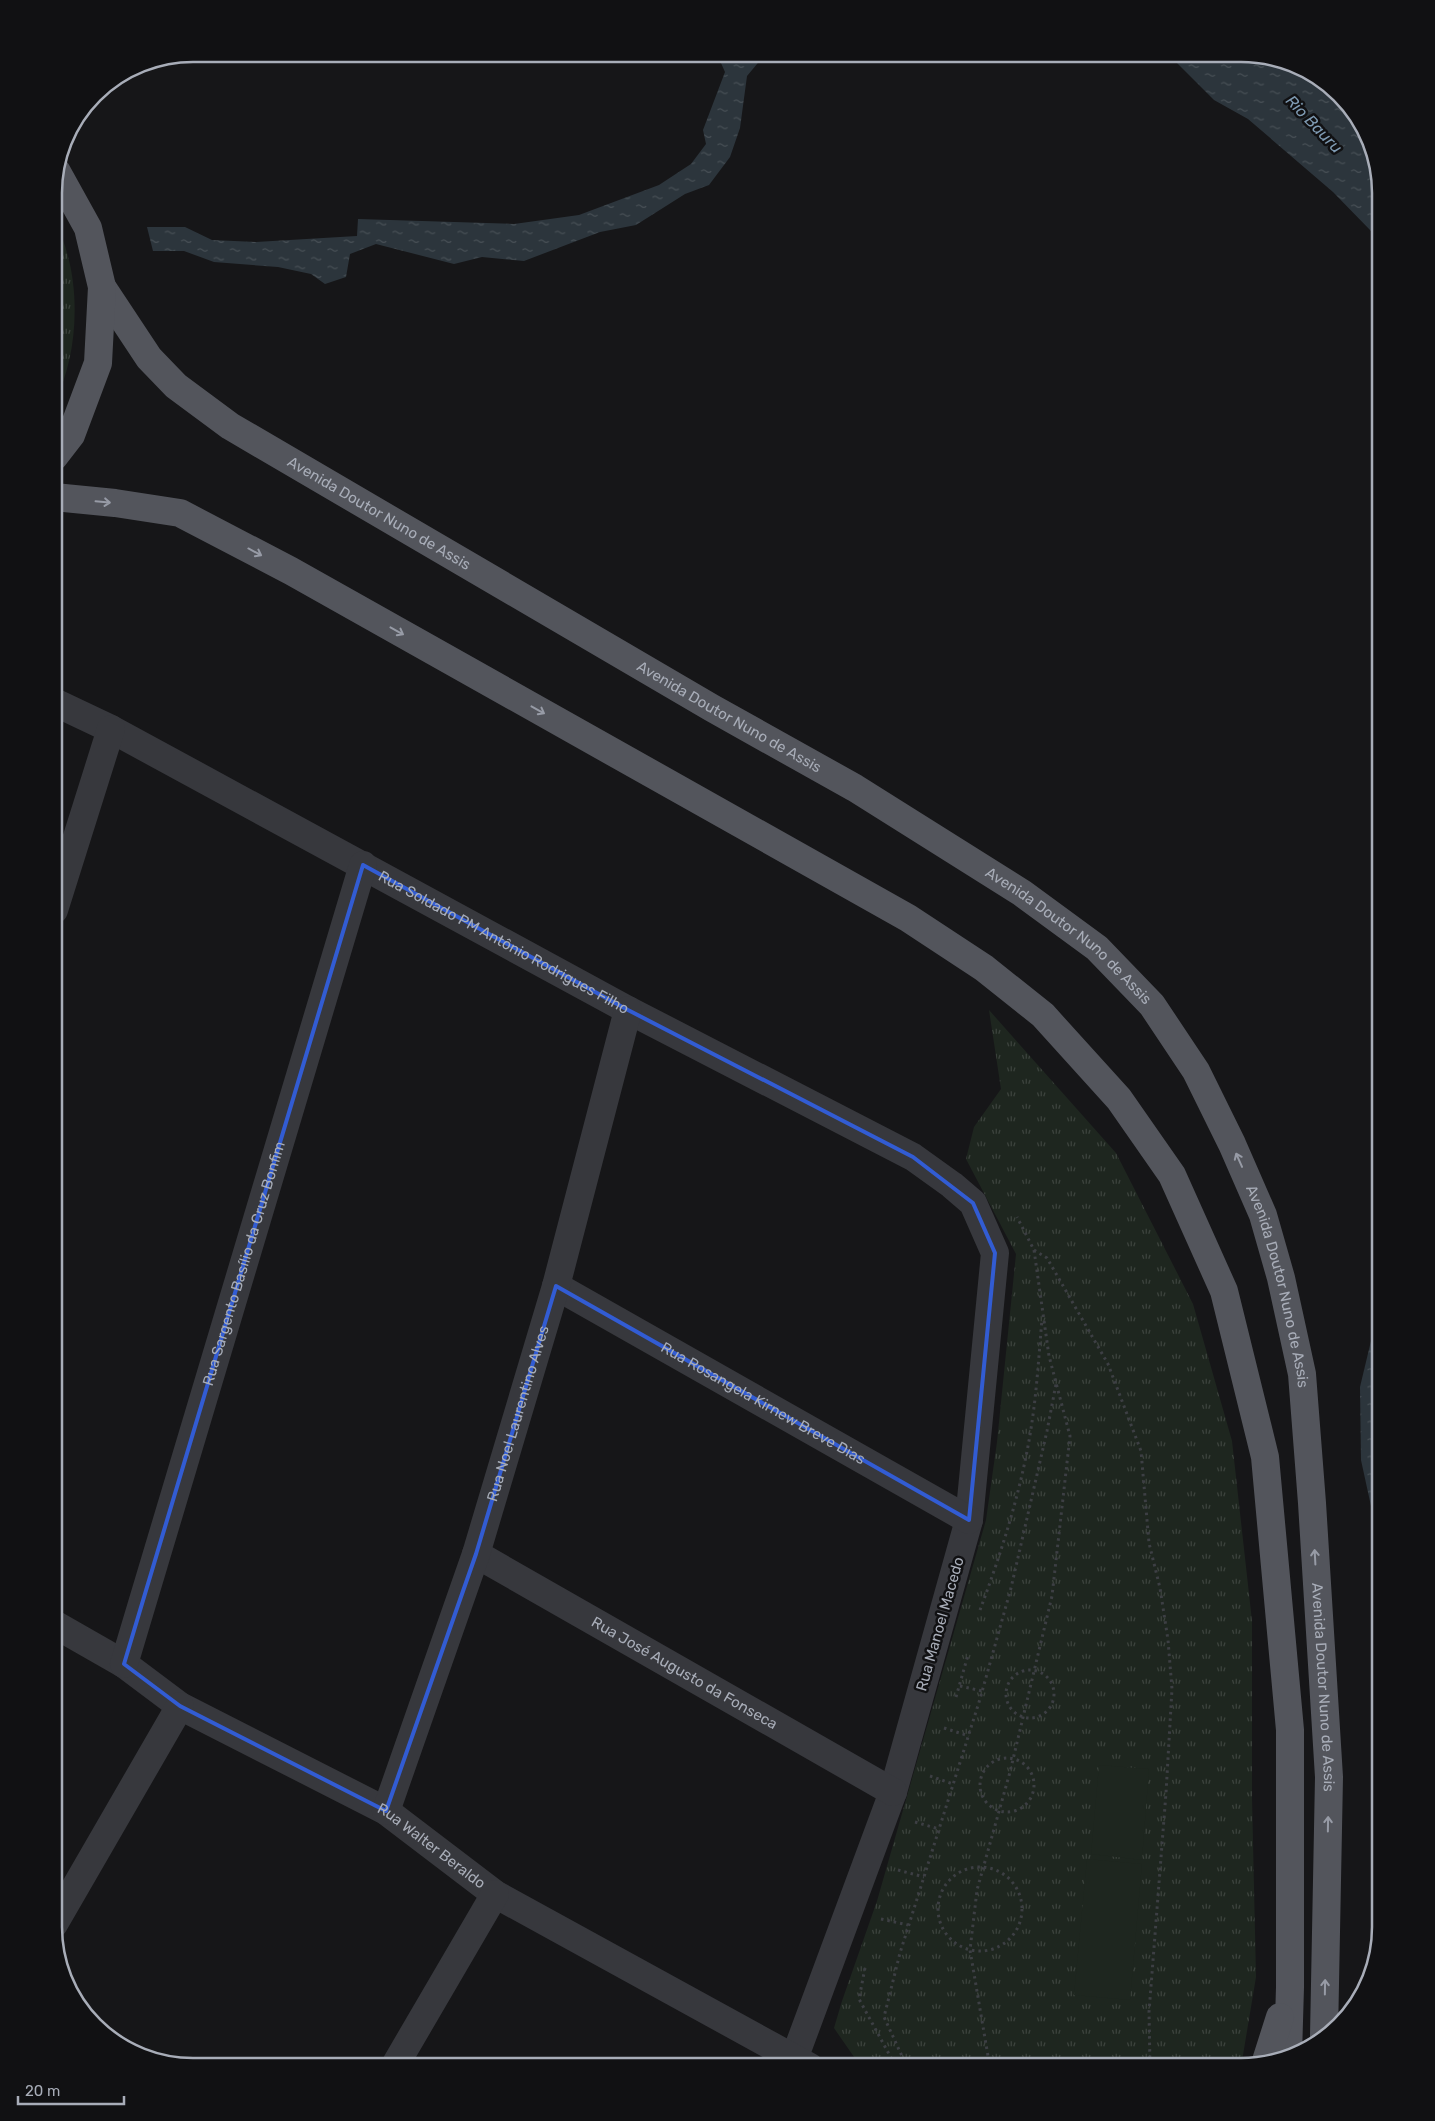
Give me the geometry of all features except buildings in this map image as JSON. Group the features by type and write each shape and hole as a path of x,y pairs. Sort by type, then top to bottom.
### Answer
{"main road":[{"name":"Avenida Doutor Nuno de Assis","path":"63,182 88,228 102,287 98,364 71,435 63,445"},
{"name":"Avenida Doutor Nuno de Assis","path":"102,287 148,358 176,386 230,426 712,708 855,788 1022,893 1097,948 1152,1005 1196,1071 1232,1144 1263,1215 1282,1278 1302,1374 1329,1777 1324,2028"},
{"path":"63,499 115,503 180,513 291,571 908,918 984,968 1043,1015 1120,1098 1172,1175 1224,1291 1264,1457 1290,1730 1288,2050"},
{"path":"1268,2055 1290,1987"}],"street":[{"name":"Rua Soldado PM Antônio Rodrigues Filho","path":"63,706 111,729 628,1010 913,1157 952,1185"},
{"path":"63,883 111,729"},
{"name":"Rua Sargento Basílio da Cruz Bonfim","path":"124,1664 363,865"},
{"name":"Rua Noel Laurentino Alves","path":"386,1811 476,1554 556,1286 628,1010"},
{"name":"Rua Manoel Macedo","path":"801,2058 893,1792 969,1520 995,1252 972,1202 952,1185"},
{"name":"Rua Rosangela Kirnew Breve Dias","path":"556,1286 969,1520"},
{"name":"Rua José Augusto da Fonseca","path":"476,1554 893,1792"},
{"name":"Rua Walter Beraldo","path":"62,1629 124,1664 180,1706 386,1811 495,1894 788,2058"},
{"path":"62,1910 180,1706"},
{"path":"399,2058 495,1894"}],"path":[{"path":"988,2058 970,1950 977,1890 1013,1758 1052,1596 1070,1436 1049,1356 1034,1250 1047,1258 1108,1364 1141,1451 1149,1543 1160,1588 1168,1640 1172,1689 1149,2012 1150,2058"},
{"path":"904,2058 884,2017 908,1925 969,1736 1011,1588 1047,1431 1056,1383"},
{"path":"1034,1670 1048,1677 1054,1691 1053,1699 1050,1706 1038,1716 1023,1716 1010,1707 1006,1692 1008,1684 1018,1672 1034,1670"},
{"path":"960,1686 982,1691"},
{"path":"943,1728 969,1736"},
{"path":"1013,1758 1028,1767 1034,1783 1034,1792 1024,1807 1016,1811 999,1812 984,1800 980,1783 982,1774 995,1761 1013,1758"},
{"path":"930,1775 953,1784"},
{"path":"914,1822 939,1829"},
{"path":"984,1867 997,1870 1017,1888 1021,1902 1021,1916 1017,1929 1008,1940 996,1947 983,1951 970,1950 957,1944 946,1935 940,1923 939,1902 947,1883 957,1873 970,1868 984,1867"},
{"path":"897,1870 924,1877"},
{"path":"881,1919 908,1925"}],"highlighted area":[{"path":"363,865 628,1010 913,1157 973,1203 995,1253 969,1520 556,1286 476,1554 386,1811 180,1706 124,1664"}],"green space":[{"path":"63,241 70,263 75,311 69,360 63,382"},
{"path":"989,1010 1116,1153 1193,1304 1232,1441 1252,1621 1252,1798 1256,1977 1243,2058 855,2058 834,2028 877,1901 986,1520 997,1442 1016,1254 966,1159 974,1127 1001,1089"},
{"path":"1099,1765 1149,1769 1142,1860 1091,1854"},
{"path":"1087,1859 1142,1864 1130,2000 1074,1995"}],"water":[{"path":"721,63 758,63 747,76 740,128 730,157 709,185 685,194 636,225 600,232 524,261 482,257 454,264 376,244 350,254 346,277 325,284 311,274 278,267 214,262 184,251 153,251 147,227 185,227 212,240 256,242 357,236 358,219 514,224 579,215 659,185 691,164 706,144 703,130 725,72"},
{"name":"Rio Bauru","path":"1177,63 1250,63 1267,65 1292,72 1321,90 1345,114 1363,143 1371,176 1372,232 1333,192 1248,119 1214,100"},
{"path":"1372,1337 1372,1511 1361,1460 1360,1387"}]}
